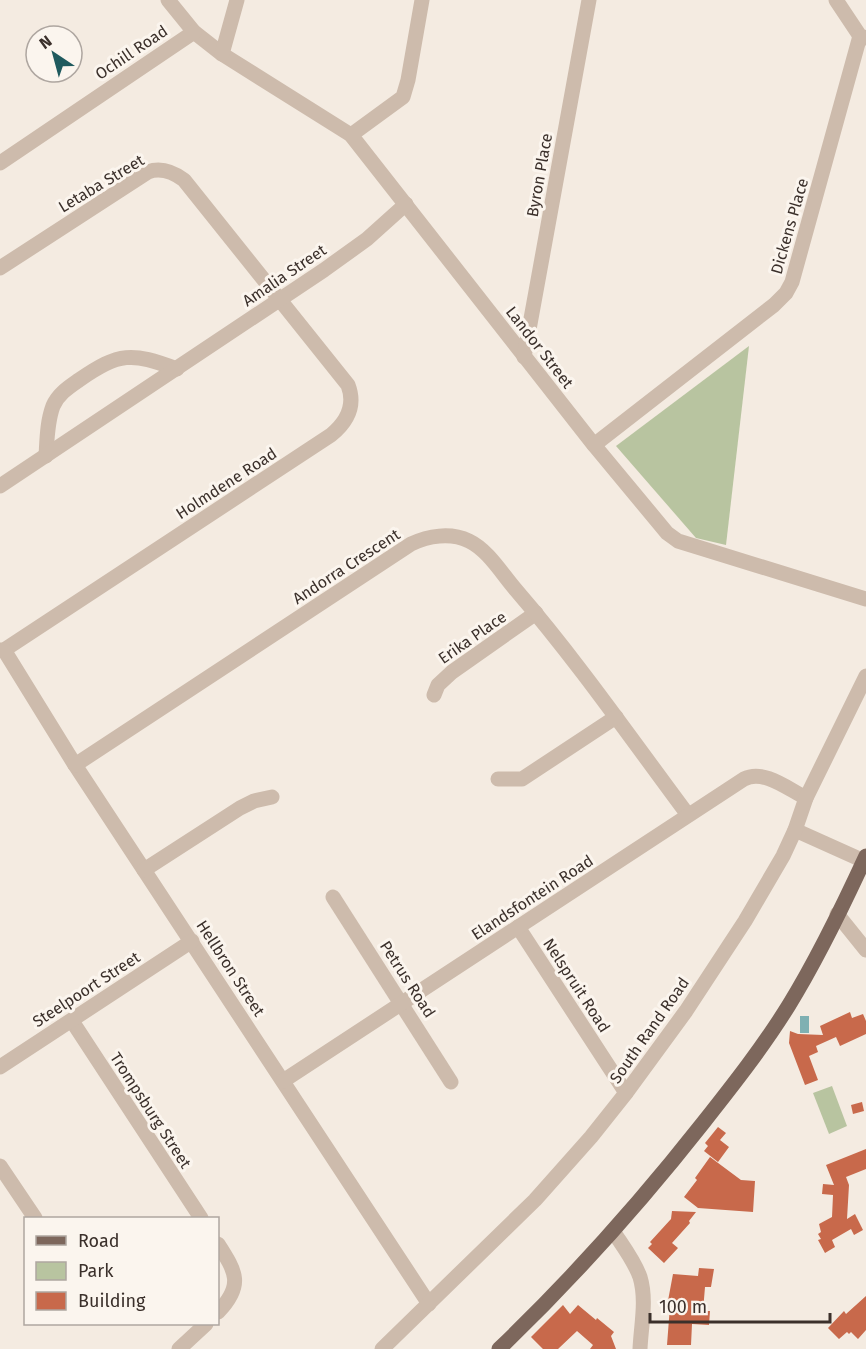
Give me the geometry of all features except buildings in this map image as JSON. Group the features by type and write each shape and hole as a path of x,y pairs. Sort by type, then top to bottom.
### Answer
{"main road":[{"path":"499,1349 613,1230 670,1164 759,1050 794,996 865,858"}],"street":[{"name":"Landor Street","path":"168,0 194,32 222,54 351,135 635,497 674,539 866,599"},
{"path":"222,54 237,0"},
{"path":"351,135 403,97 422,0"},
{"name":"Byron Place","path":"524,357 589,0"},
{"path":"836,0 863,37"},
{"name":"Ochill Road","path":"0,163 194,32"},
{"name":"Dickens Place","path":"594,445 774,305 786,293 792,282 808,229 863,37"},
{"name":"Letaba Street","path":"0,268 148,172 157,170 169,172 184,180 279,300"},
{"name":"Amalia Street","path":"0,486 367,239 406,204"},
{"name":"Holmdene Road","path":"2,650 331,435 343,424 351,406 348,385 279,300"},
{"path":"46,456 50,418 57,399 70,386 93,370 116,358 134,356 149,358 177,369"},
{"name":"Andorra Crescent","path":"75,765 421,539 440,536 454,537 477,546 537,614 688,816"},
{"name":"Erika Place","path":"434,695 438,685 452,672 537,614"},
{"name":"Hellbron Street","path":"2,650 429,1304"},
{"name":"South Rand Road","path":"382,1349 535,1200 591,1137 686,1011 779,864 795,830 806,798 866,676"},
{"path":"498,779 522,779 616,717"},
{"name":"Elandsfontein Road","path":"284,1081 738,783 756,776 764,777 806,798"},
{"path":"144,870 240,808 254,801 272,797"},
{"path":"795,830 865,858"},
{"name":"Petrus Road","path":"333,897 451,1082"},
{"path":"837,914 866,951"},
{"name":"Nelspruit Road","path":"518,927 626,1093"},
{"name":"Steelpoort Street","path":"0,1067 192,941"},
{"name":"Trompsburg Street","path":"72,1020 200,1217"},
{"path":"0,1166 34,1217"},
{"path":"613,1230 634,1265 642,1286 640,1349"},
{"path":"219,1246 234,1271 234,1289 227,1303 219,1311"},
{"path":"179,1349 204,1325"}],"green space":[{"path":"749,346 726,545 696,538 616,446"},
{"path":"832,1086 847,1126 829,1134 813,1093"}],"water":[{"path":"800,1016 809,1016 809,1033 800,1033"}]}
